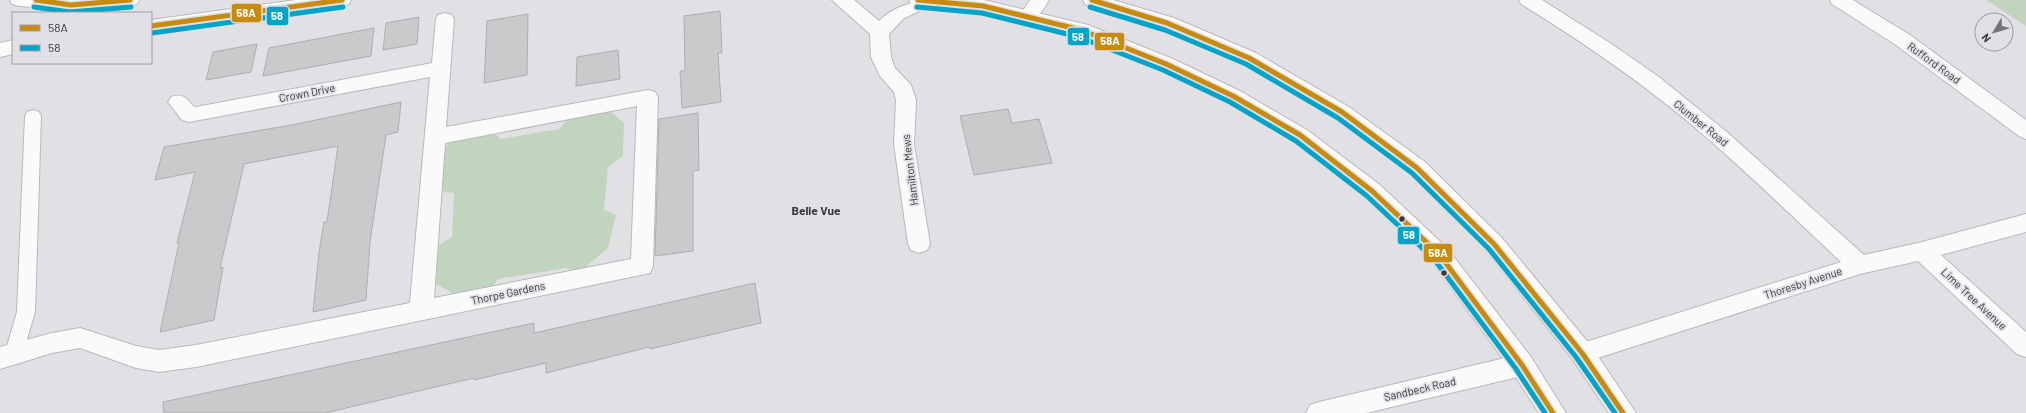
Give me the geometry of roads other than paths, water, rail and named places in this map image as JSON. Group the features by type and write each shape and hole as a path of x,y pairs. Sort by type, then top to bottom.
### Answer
{"main road":[{"path":"19,0 76,4 130,0"},
{"path":"152,26 342,0"},
{"path":"840,0 856,11 879,32 896,15 921,0 983,6 1034,8 1081,30 1166,64 1233,96 1300,135 1372,191 1439,254 1522,365 1553,413"},
{"path":"1092,0 1168,23 1249,58 1342,112 1417,168 1494,244 1582,353 1623,413"},
{"name":"Clumber Road","path":"1528,0 1572,26 1636,71 1708,128 1860,265"},
{"name":"Rufford Road","path":"1839,0 1903,40 2026,130"},
{"path":"421,311 445,19"},
{"name":"Hamilton Mews","path":"879,32 881,57 887,71 904,90 906,100 904,144 920,244"},
{"path":"0,50 12,47"},
{"name":"Crown Drive","path":"178,102 189,115 441,68"},
{"name":"Thorpe Gardens","path":"7,355 52,343 80,338 136,357 159,361 254,345 642,266 648,97 436,137"},
{"name":"Thoresby Avenue","path":"1582,353 1860,265 1922,252 2026,223"},
{"name":"Lime Tree Avenue","path":"1922,252 2026,347"},
{"name":"Sandbeck Road","path":"1319,413 1522,365"}],"lane":[{"path":"7,355 22,330 26,312 34,116"}],"district":[{"name":"Belle Vue","path":"816,211"}]}
